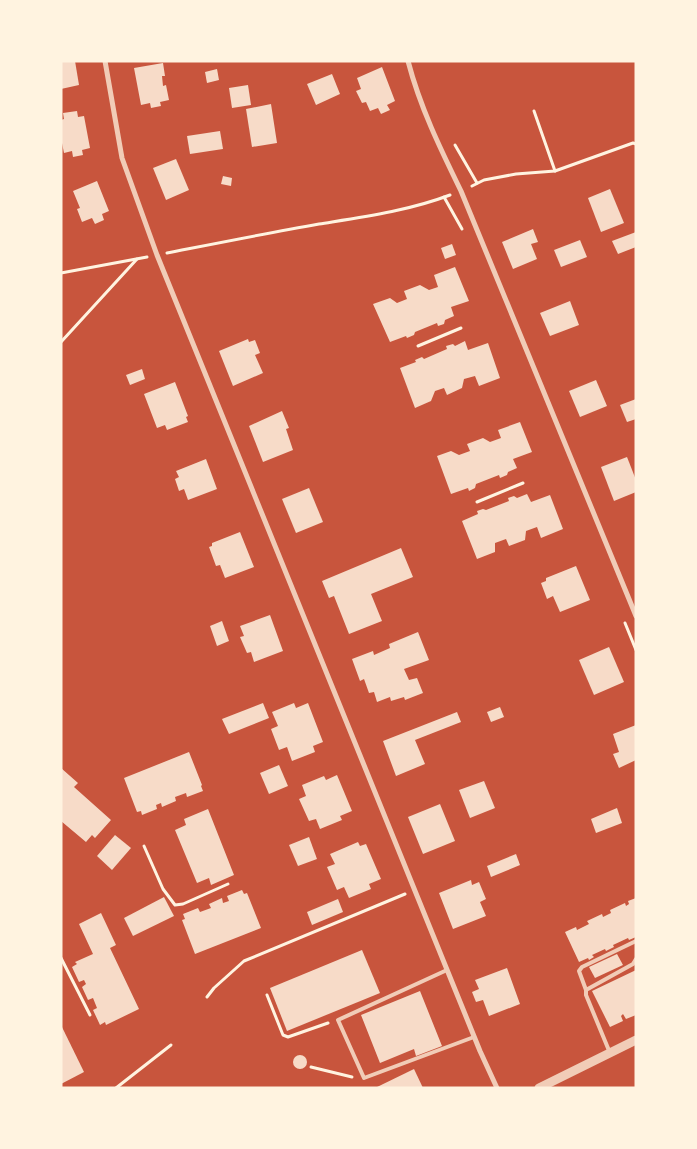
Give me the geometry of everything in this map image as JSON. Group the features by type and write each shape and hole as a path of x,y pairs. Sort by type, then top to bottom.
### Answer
{"street":[{"path":"106,61 122,158 157,255 474,1037 497,1088"},
{"path":"408,61 416,93 436,141 461,191 636,616"},
{"path":"539,1088 636,1040"}],"lane":[{"path":"610,1053 586,994 580,971 582,967 636,941"},
{"path":"586,990 633,964 636,959"},
{"path":"448,970 338,1020 364,1078 474,1037"}],"path":[{"path":"534,111 556,171"},
{"path":"452,142 477,183"},
{"path":"61,273 390,212 436,200 484,180 516,174 556,171 635,143"},
{"path":"61,342 138,258"},
{"path":"418,346 460,328"},
{"path":"477,502 523,483"},
{"path":"144,846 163,889 175,905 183,904 228,884"},
{"path":"207,997 214,988 244,961 415,891"},
{"path":"61,958 90,1015"},
{"path":"267,995 283,1035 288,1037 338,1020"},
{"path":"116,1088 171,1045"},
{"path":"311,1067 355,1077"}],"building":[{"path":"61,61 75,61 79,85 61,89"},
{"path":"163,63 165,76 162,76 163,86 166,85 169,100 160,102 161,106 151,108 150,103 141,105 134,68"},
{"path":"382,67 395,101 387,105 390,110 381,114 378,108 370,111 366,102 362,103 356,91 361,89 357,78"},
{"path":"217,69 219,80 207,83 205,72"},
{"path":"332,74 340,94 316,105 307,84"},
{"path":"248,85 251,105 232,108 229,88"},
{"path":"271,104 277,143 252,147 246,109"},
{"path":"77,111 78,117 84,116 90,148 82,150 83,155 73,157 72,151 64,153 61,138 61,120 64,119 63,113"},
{"path":"220,131 223,149 190,154 187,136"},
{"path":"176,159 189,190 166,200 153,168"},
{"path":"223,176 232,178 231,186 221,184"},
{"path":"97,181 109,211 102,214 104,220 95,224 92,218 82,222 77,209 80,208 73,191"},
{"path":"610,189 624,223 601,232 588,198"},
{"path":"533,229 538,242 531,244 537,259 513,269 502,242"},
{"path":"636,232 636,247 618,254 612,241"},
{"path":"580,240 587,257 561,267 554,250"},
{"path":"452,244 456,255 445,259 441,248"},
{"path":"455,267 469,301 451,307 454,316 445,320 444,324 438,326 437,323 415,332 414,335 407,338 406,336 390,342 373,304 390,298 397,303 407,299 404,291 420,285 429,290 438,287 434,275"},
{"path":"570,301 579,325 550,336 540,313"},
{"path":"248,339 249,342 255,340 260,353 255,355 263,373 233,386 219,351"},
{"path":"465,341 468,350 488,343 500,378 479,386 475,376 464,379 462,388 447,395 444,388 435,391 431,401 415,408 400,368 416,362 415,360 422,357 424,359 447,349 446,346 453,344 455,346"},
{"path":"142,369 145,379 130,385 126,375"},
{"path":"596,380 607,406 580,417 569,391"},
{"path":"175,382 188,416 186,417 188,422 167,430 165,425 157,428 144,394"},
{"path":"636,399 636,419 627,422 620,405"},
{"path":"282,411 289,428 286,429 293,450 263,462 249,426"},
{"path":"520,422 532,452 513,459 517,468 500,478 499,475 476,484 475,488 469,491 468,488 451,494 437,456 451,451 459,455 470,451 467,444 483,438 490,442 501,438 498,430"},
{"path":"627,457 636,480 636,492 614,501 601,467"},
{"path":"206,459 217,489 188,500 184,489 179,491 175,479 179,477 176,471"},
{"path":"309,488 323,522 296,533 282,499"},
{"path":"527,494 531,502 550,495 563,529 541,538 537,527 526,531 525,540 509,546 506,539 495,543 495,552 477,559 462,521 478,514 477,511 486,510 509,501 508,498 514,496 517,498"},
{"path":"240,532 254,567 225,578 220,565 216,566 209,547 212,546 212,543"},
{"path":"401,548 413,577 371,594 382,621 349,634 334,596 329,598 322,581"},
{"path":"576,566 590,600 560,612 553,596 547,599 541,583 546,581 546,578"},
{"path":"270,615 283,651 254,662 251,652 247,653 240,637 244,636 240,626"},
{"path":"222,621 229,641 217,646 210,626"},
{"path":"418,632 429,660 404,669 409,680 417,678 423,693 405,700 404,697 391,701 390,697 377,702 374,692 369,693 364,679 360,681 352,659 373,651 374,655 390,648 389,644"},
{"path":"609,647 624,682 594,695 579,660"},
{"path":"263,703 269,718 229,734 222,719"},
{"path":"294,703 296,708 308,703 323,742 313,746 315,752 292,761 287,747 279,750 271,729 278,726 272,712"},
{"path":"500,707 504,717 491,722 487,712"},
{"path":"457,712 461,722 415,740 425,764 396,776 383,741"},
{"path":"636,725 636,760 619,768 613,754 619,752 613,734"},
{"path":"189,752 203,791 187,797 186,793 175,797 176,801 162,807 161,803 156,805 157,809 142,815 141,811 137,812 124,778"},
{"path":"279,765 288,786 269,794 260,773"},
{"path":"61,768 78,783 74,787 111,820 95,838 92,835 86,842 61,821"},
{"path":"337,775 352,811 340,816 342,820 320,829 316,819 309,821 299,799 306,796 302,785 324,776 326,780"},
{"path":"484,781 495,808 470,818 459,790"},
{"path":"440,804 455,841 423,854 408,817"},
{"path":"617,808 622,823 596,833 591,819"},
{"path":"208,809 234,875 211,885 209,878 197,883 175,830 186,825 184,819"},
{"path":"115,835 131,848 112,870 97,856"},
{"path":"309,837 317,859 298,866 289,845"},
{"path":"358,842 360,846 366,844 381,879 369,884 371,889 349,898 344,887 337,890 327,867 335,864 330,854"},
{"path":"516,854 520,865 491,877 487,866"},
{"path":"471,880 472,885 479,882 486,899 480,902 486,916 453,929 439,893"},
{"path":"242,890 244,894 247,893 261,928 195,954 182,920 185,919 183,914 198,908 200,912 211,908 209,904 222,898 223,903 229,901 227,896"},
{"path":"164,897 174,916 133,936 124,918"},
{"path":"636,898 636,937 629,940 628,938 613,945 614,947 606,951 605,949 592,955 594,957 589,960 588,958 579,962 565,932 576,927 577,930 589,924 587,921 602,914 603,917 611,913 610,910 625,903 626,906 629,904 628,901"},
{"path":"338,899 343,912 312,925 307,912"},
{"path":"101,913 116,945 110,948 139,1009 106,1025 105,1022 100,1025 93,1010 97,1008 93,998 88,1000 82,987 86,984 84,980 79,982 72,967 77,964 75,962 93,954 79,924"},
{"path":"362,950 380,993 287,1031 270,988"},
{"path":"617,954 623,965 595,978 589,967"},
{"path":"507,968 520,1004 489,1016 483,1000 476,1002 472,992 479,989 475,980"},
{"path":"636,970 636,1015 626,1019 623,1014 621,1016 623,1021 610,1027 592,991"},
{"path":"420,991 442,1046 416,1056 414,1049 380,1063 361,1015"},
{"path":"61,1025 84,1072 61,1084"},
{"path":"297,1055 303,1055 307,1062 303,1069 297,1069 293,1065 293,1059"},
{"path":"414,1069 423,1088 375,1088"}]}
